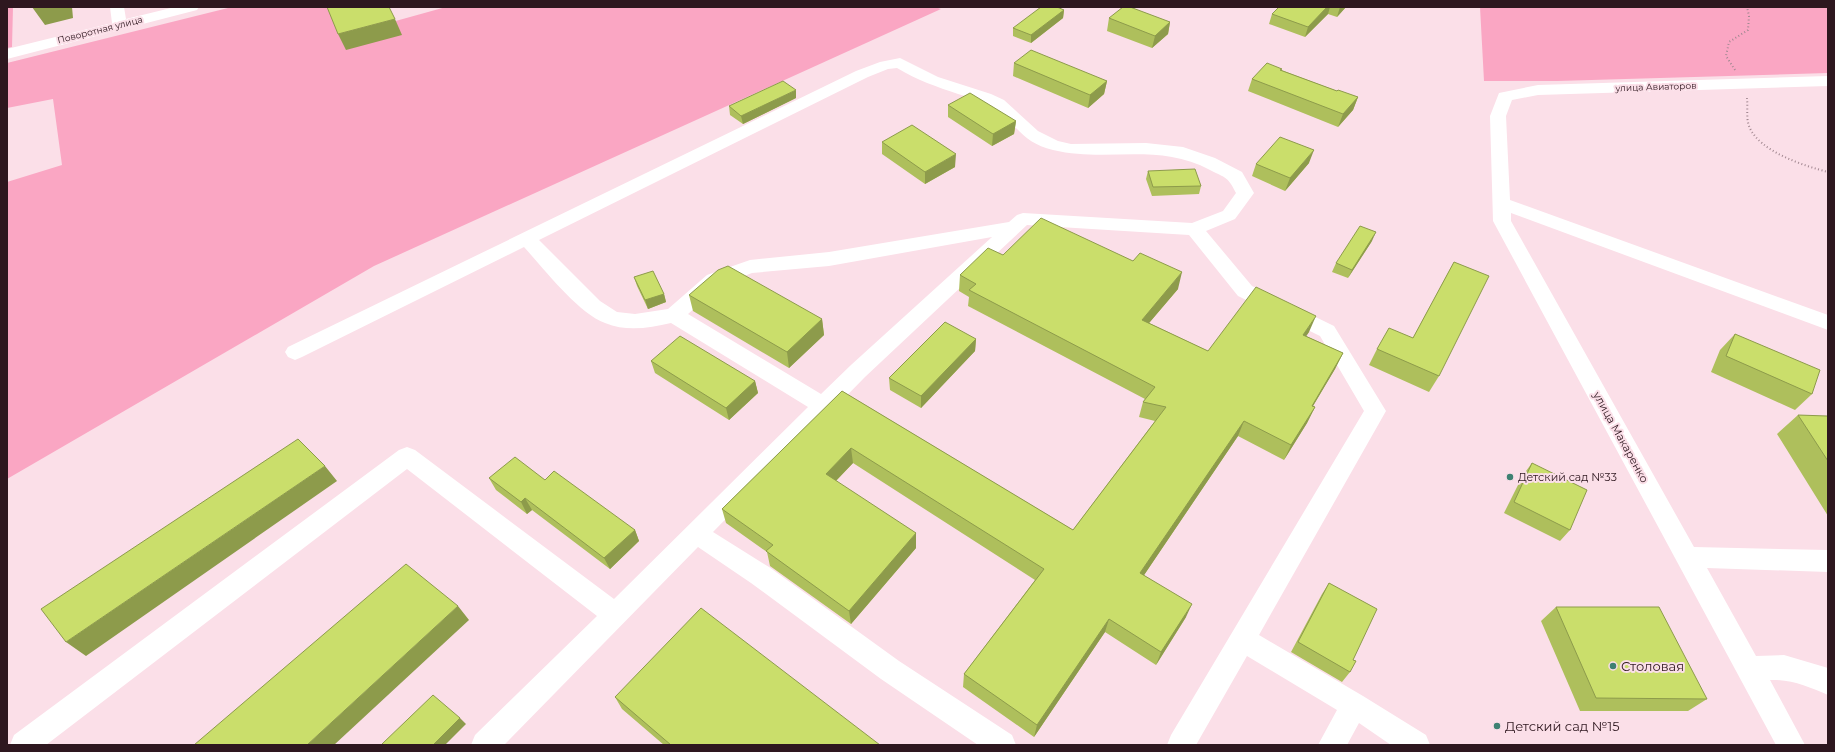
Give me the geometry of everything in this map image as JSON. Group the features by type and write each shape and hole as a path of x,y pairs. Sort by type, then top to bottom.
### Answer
{"street":[{"path":"117,7 120,25"},
{"name":"Поворотная улица","path":"7,54 192,7"},
{"path":"295,352 862,74 885,66 900,63 916,73 932,80 985,97 998,103 1032,135 1053,145 1071,149 1146,148 1176,151 1209,162 1236,176 1245,193 1229,216 1194,229 1023,219 938,296 823,406 484,745"},
{"name":"улица Авиаторов","path":"1498,116 1506,96 1538,90 1828,81"},
{"name":"улица Макаренко","path":"1498,116 1502,221 1791,745"},
{"path":"1501,203 1828,323"},
{"path":"527,239 592,306 610,318 640,322 674,315 714,280 750,267 829,259 1014,227"},
{"path":"1181,745 1375,411 1327,331 1245,292 1194,229"},
{"path":"674,315 823,406"},
{"path":"24,745 407,456 615,615"},
{"path":"696,533 760,575 890,670 1002,745"},
{"path":"1687,557 1828,561"},
{"path":"1242,639 1354,705 1416,745"},
{"path":"1749,668 1784,667 1818,677 1828,682"},
{"path":"1332,745 1354,705"}],"path":[{"path":"1748,7 1750,16 1748,30 1729,42 1726,56 1745,84 1748,126 1761,143 1783,156 1812,169 1828,172"}],"shaded area":[{"path":"7,7 13,7 12,47 7,48"},
{"path":"232,7 385,7 392,22 446,7 935,7 941,9 374,266 7,479 7,182 62,165 53,99 7,108 7,63"},
{"path":"1480,7 1828,7 1828,73 1557,81 1484,81"}],"building":[{"path":"327,7 389,7 395,19 338,34"},
{"path":"1041,7 1057,7 1064,10 1031,35 1013,28"},
{"path":"1123,7 1130,7 1170,22 1155,36 1109,18"},
{"path":"1279,7 1327,7 1308,27 1272,14"},
{"path":"1031,50 1107,81 1090,95 1014,63"},
{"path":"1267,63 1282,69 1280,70 1358,97 1343,114 1252,79"},
{"path":"783,81 796,90 741,116 729,106"},
{"path":"970,93 1016,121 993,134 948,105"},
{"path":"912,125 956,154 925,172 882,142"},
{"path":"1280,137 1314,150 1290,178 1256,164"},
{"path":"1195,169 1201,186 1153,187 1148,171"},
{"path":"1041,218 1133,261 1140,253 1182,272 1142,320 1208,351 1256,287 1316,316 1303,335 1343,353 1312,406 1315,407 1291,445 1244,421 1140,573 1192,604 1161,652 1109,619 1037,725 964,674 1044,569 851,448 826,474 916,533 849,611 766,551 773,545 722,509 842,391 1073,530 1166,407 1143,402 1155,387 969,290 976,284 960,275 988,248 1003,255"},
{"path":"1360,226 1376,232 1352,270 1336,263"},
{"path":"1454,262 1489,276 1439,376 1377,349 1389,328 1413,338"},
{"path":"728,266 822,319 787,352 689,295 718,270"},
{"path":"653,271 664,294 645,300 634,277"},
{"path":"945,322 976,339 921,396 889,378"},
{"path":"1735,334 1820,370 1812,394 1726,356"},
{"path":"680,336 755,381 726,408 651,361"},
{"path":"1798,415 1828,417 1828,461"},
{"path":"298,439 325,466 66,642 41,609"},
{"path":"515,457 545,480 554,471 635,530 604,558 525,498 521,502 489,478"},
{"path":"1532,463 1587,490 1570,530 1514,502"},
{"path":"406,564 458,606 307,745 194,745"},
{"path":"1329,583 1377,609 1353,660 1356,661 1350,672 1298,642"},
{"name":"Столовая","path":"1556,607 1659,607 1707,699 1596,698"},
{"path":"701,608 880,745 671,745 615,697"},
{"path":"433,695 460,718 433,745 382,744"}],"place":[{"name":"Детский сад №33","path":"1510,477"},
{"name":"Столовая","path":"1613,666"},
{"name":"Детский сад №15","path":"1497,726"}]}
